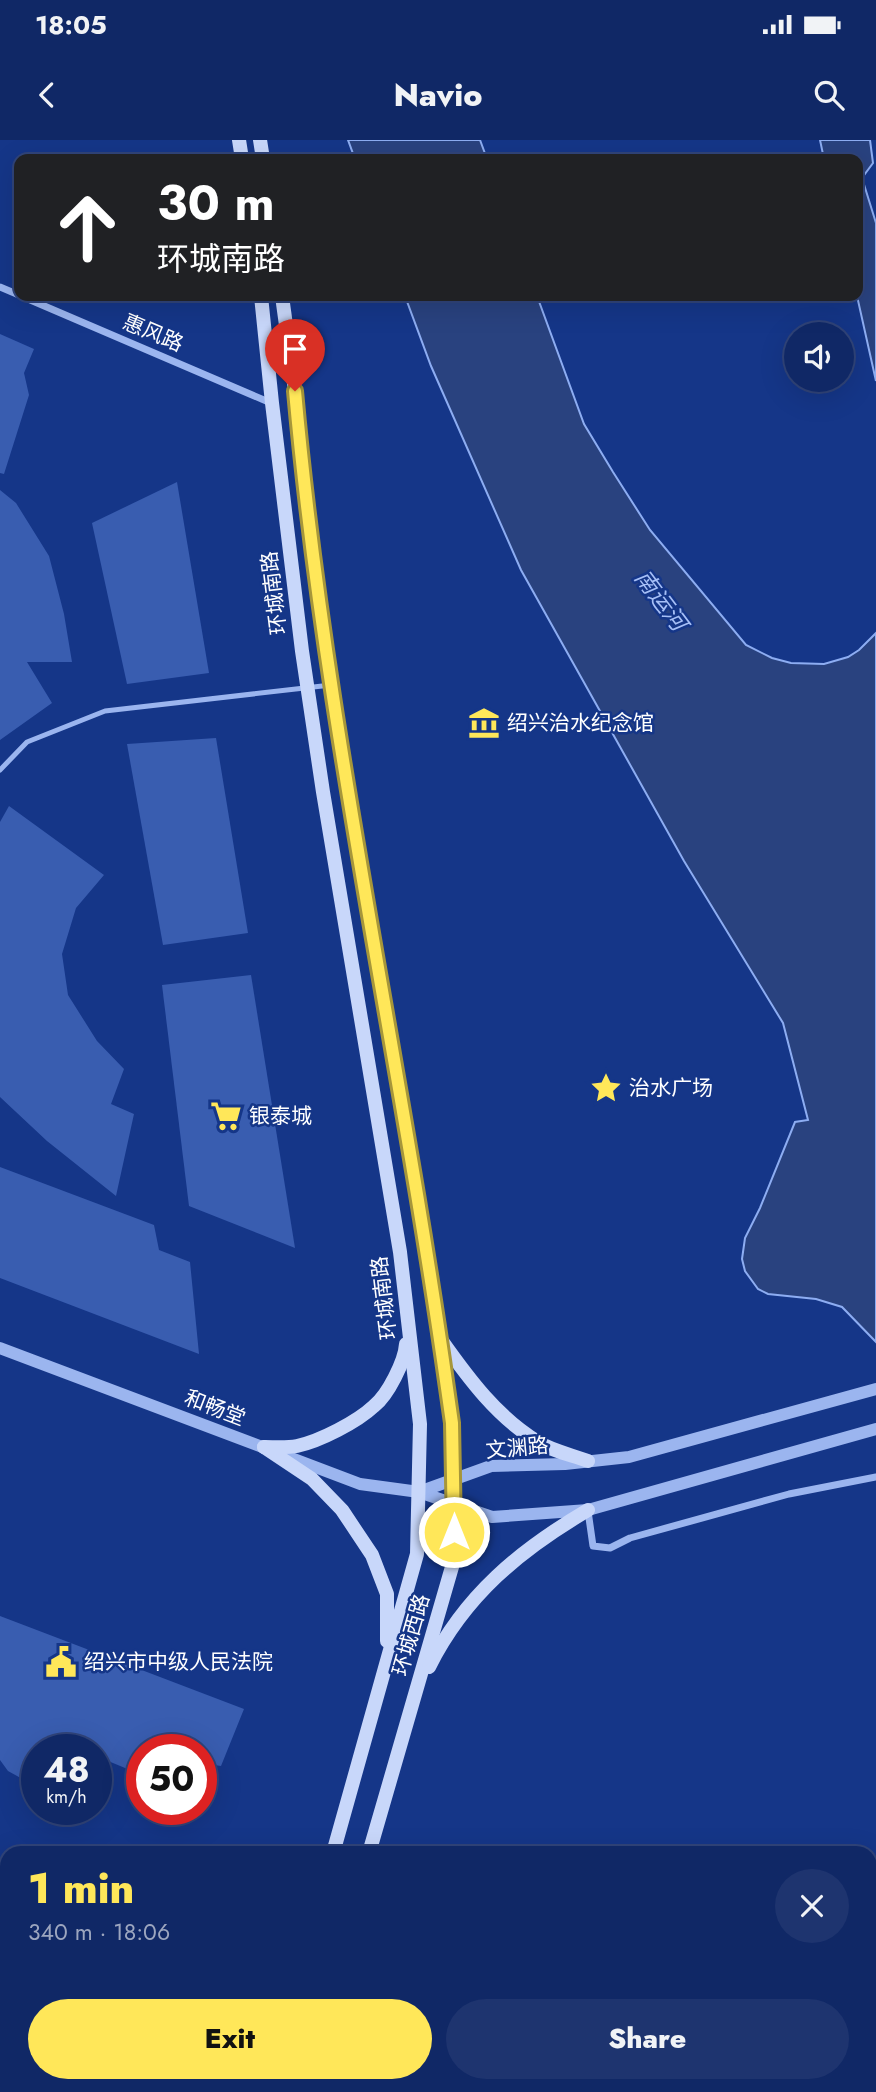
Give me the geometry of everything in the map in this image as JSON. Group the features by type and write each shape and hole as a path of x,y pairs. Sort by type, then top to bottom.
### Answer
{"main road":[{"name":"环城南路","path":"262,301 307,688 398,1239 420,1424"},
{"name":"环城南路","path":"283,301 331,685 452,1423"},
{"path":"264,1447 298,1446 340,1429 376,1405 397,1374 405,1355 407,1312"},
{"path":"440,1339 470,1381 504,1416 539,1443 588,1461"},
{"name":"环城西路","path":"371,1846 454,1560 452,1423"},
{"name":"环城西路","path":"335,1846 417,1554 420,1424"},
{"path":"264,1447 312,1479 342,1510 372,1556 387,1594 388,1634 381,1685"},
{"path":"415,1696 437,1652 459,1620 499,1573 548,1533 588,1510"}],"street":[{"name":"惠风路","path":"34,301 272,403"},
{"name":"和畅堂","path":"0,1348 360,1484 419,1492"},
{"name":"文渊路","path":"419,1492 491,1466 629,1457 876,1389"},
{"path":"419,1492 492,1517 588,1510 876,1429"},
{"path":"588,1510 593,1546 610,1548 630,1538 789,1494 876,1477"}],"lane":[{"path":"0,770 27,742 105,711 331,685"}],"water":[{"path":"348,140 480,140 485,154 353,154"},
{"path":"820,140 870,140 873,163 863,177 863,154 823,154"},
{"path":"863,181 876,223 876,381 858,301 863,301"},
{"name":"南运河","path":"407,301 539,301 584,424 650,530 746,645 772,658 791,663 824,664 848,657 876,633 876,1342 842,1307 816,1299 768,1294 758,1289 745,1271 742,1259 745,1238 795,1122 808,1120 783,1023 684,861 521,570 431,366"}],"building":[{"path":"0,334 34,349 24,373 29,395 4,474 0,473"},
{"path":"177,482 209,673 127,684 92,523"},
{"path":"0,490 16,503 49,556 64,614 72,662 27,662 52,703 0,740"},
{"path":"216,738 248,933 163,945 127,744"},
{"path":"9,806 104,875 76,908 62,954 68,995 97,1041 124,1069 111,1104 134,1114 116,1196 47,1141 0,1097 0,822"},
{"path":"251,975 295,1248 189,1206 162,985"},
{"path":"0,1167 154,1225 159,1250 190,1262 199,1354 0,1278"},
{"name":"绍兴市中级人民法院","path":"0,1616 244,1709 221,1766 217,1765 217,1734 126,1734 126,1768 112,1763 112,1734 21,1734 21,1778 8,1771 0,1760"}],"place":[{"name":"绍兴治水纪念馆","path":"484,723"},
{"name":"治水广场","path":"606,1088"},
{"name":"银泰城","path":"226,1116"},
{"name":"绍兴市中级人民法院","path":"61,1662"}],"route":[{"path":"295,391 302,466 337,726 438,1322 452,1423 454,1532"}]}
